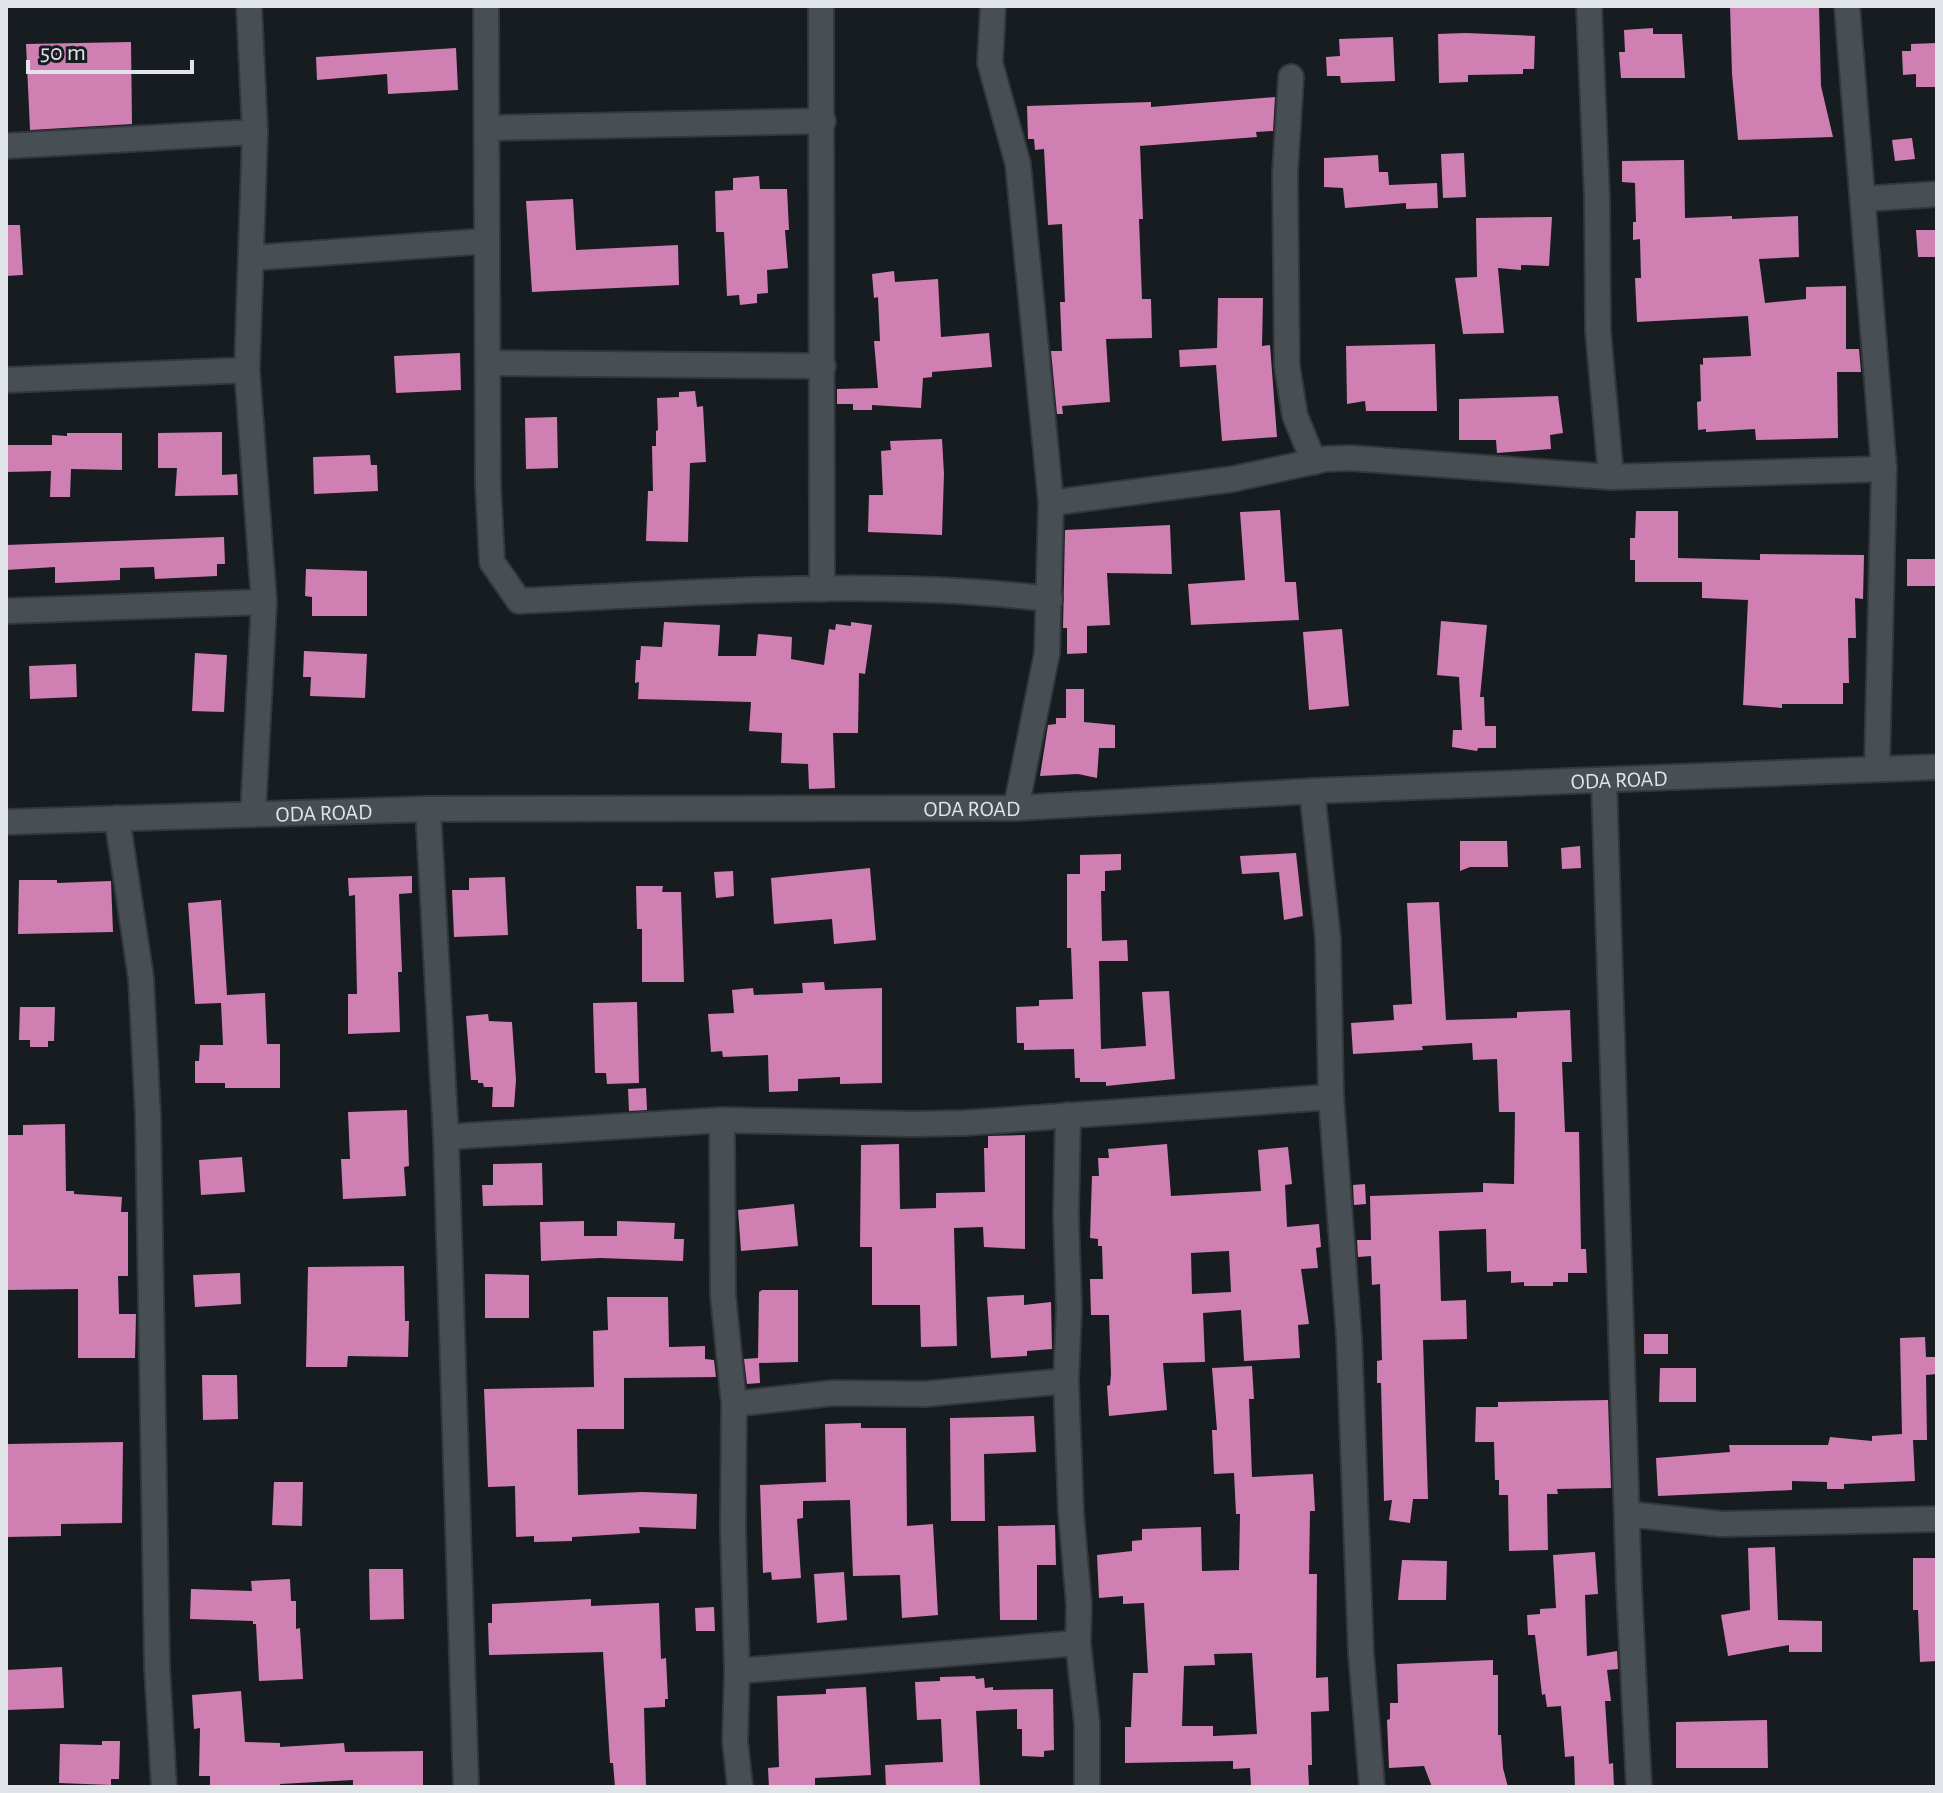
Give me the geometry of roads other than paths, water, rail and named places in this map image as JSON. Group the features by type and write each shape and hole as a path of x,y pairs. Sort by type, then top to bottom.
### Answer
{"street":[{"path":"249,6 255,132 247,370 264,602 253,814"},
{"path":"486,6 492,562 519,601 822,589 978,590 1050,599"},
{"path":"821,6 822,589"},
{"path":"993,6 990,63 1018,164 1051,503 1047,653 1016,808"},
{"path":"1589,6 1597,199 1598,331 1611,477"},
{"path":"1847,6 1884,469 1877,768"},
{"path":"1291,77 1285,173 1287,366 1295,416 1314,462"},
{"path":"489,128 823,121"},
{"path":"6,146 255,132"},
{"path":"1863,199 1937,194"},
{"path":"251,258 487,241"},
{"path":"488,363 823,366"},
{"path":"6,380 247,370"},
{"path":"1051,503 1233,479 1314,462 1350,458 1611,477 1884,469"},
{"path":"6,611 264,602"},
{"name":"ODA ROAD","path":"6,822 428,809 1016,808 1312,791 1937,767"},
{"path":"1604,781 1627,1514 1639,1787"},
{"path":"1312,791 1328,939 1331,1097 1349,1337 1361,1654 1372,1787"},
{"path":"428,809 446,1137 466,1787"},
{"path":"117,818 141,978 148,1116 157,1667 164,1787"},
{"path":"446,1137 722,1120 913,1124 1331,1097"},
{"path":"1068,1115 1066,1215 1069,1310 1066,1381 1078,1643 1087,1724 1087,1787"},
{"path":"722,1120 723,1295 734,1404 735,1741 740,1787"},
{"path":"734,1404 833,1393 925,1394 1066,1381"},
{"path":"1627,1514 1721,1524 1937,1519"},
{"path":"737,1671 1078,1643"}]}
